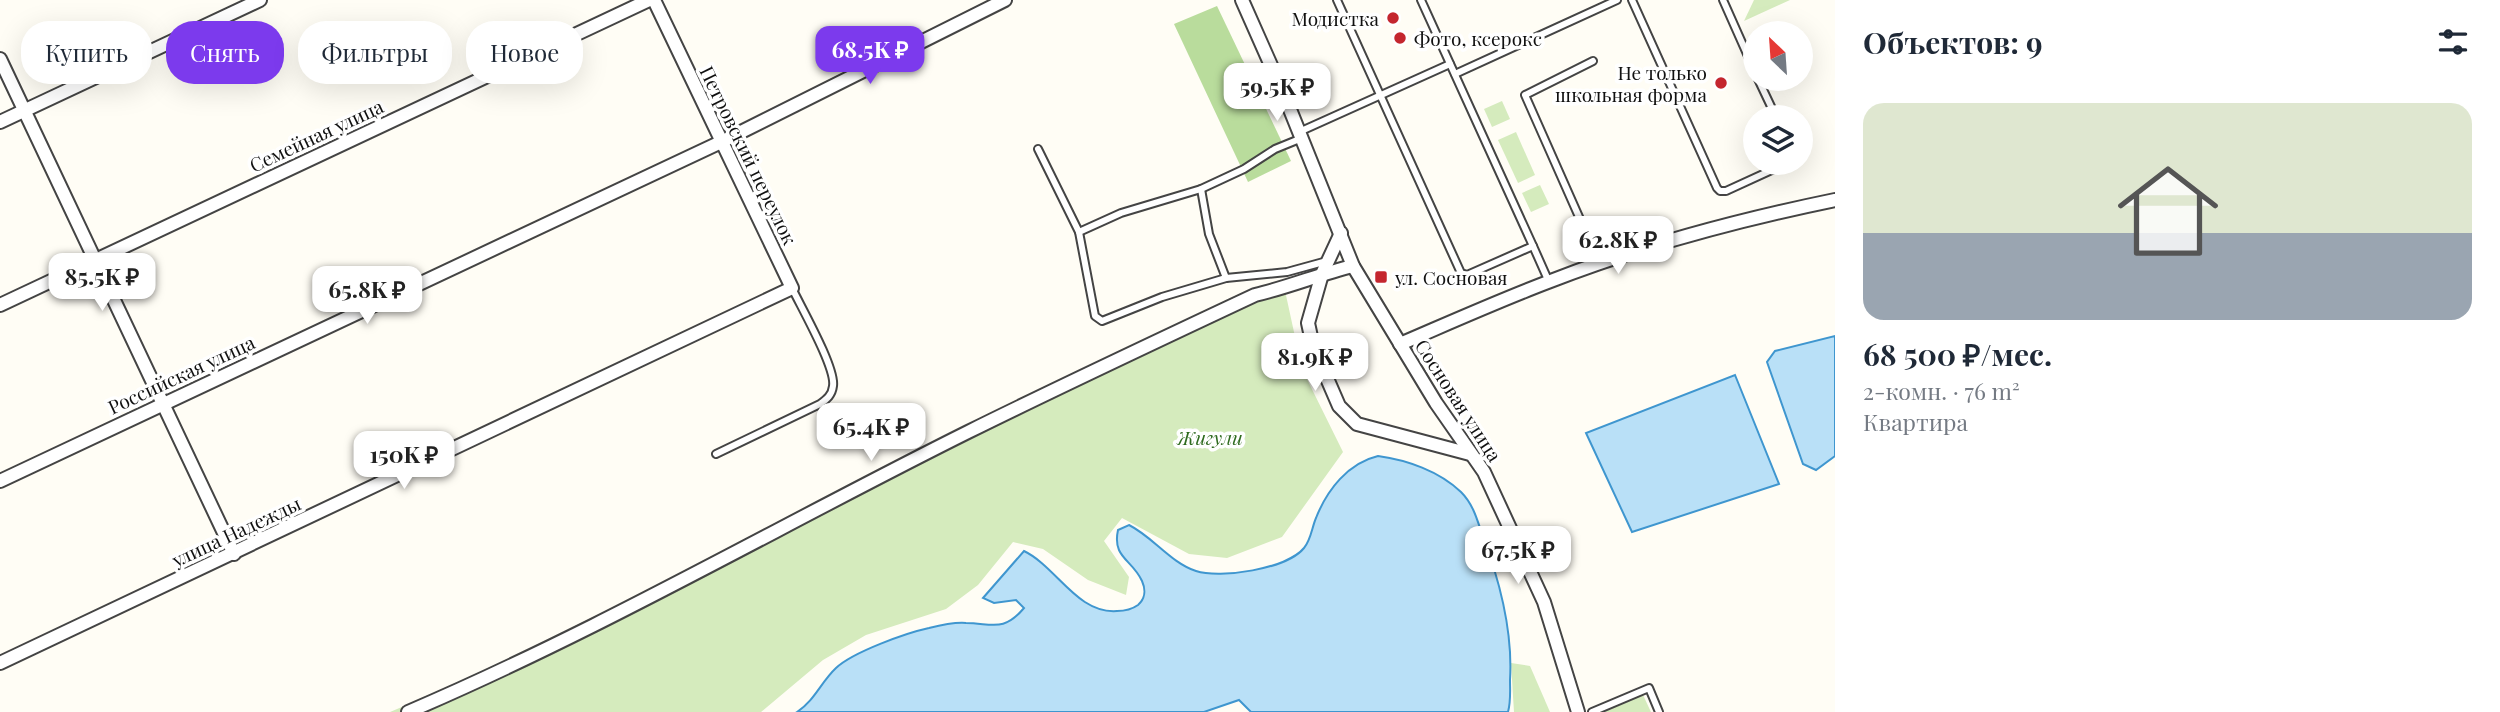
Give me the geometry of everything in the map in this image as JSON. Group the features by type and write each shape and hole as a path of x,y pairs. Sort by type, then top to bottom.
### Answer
{"street":[{"path":"0,122 260,0"},
{"name":"Петровский переулок","path":"652,0 792,288"},
{"name":"Семейная улица","path":"0,305 652,0"},
{"name":"Российская улица","path":"0,481 721,142 1005,0"},
{"name":"Сосновая улица","path":"1242,0 1353,266 1400,344 1484,472 1544,602 1578,712"},
{"path":"0,59 234,554"},
{"path":"1400,344 1549,282 1600,264 1737,222 1835,200"},
{"path":"1341,233 1322,274 1308,323 1313,346 1339,406 1357,424 1470,454"},
{"path":"408,712 475,683 647,600 967,432 1255,295 1353,266"},
{"name":"улица Надежды","path":"0,663 792,288"}],"lane":[{"path":"1337,0 1464,275 1532,246"},
{"path":"1421,0 1549,282"},
{"path":"1455,74 1617,0"},
{"path":"1632,0 1717,188 1726,191 1761,175"},
{"path":"1723,0 1743,45"},
{"path":"1593,61 1525,95 1600,264"},
{"path":"1079,232 1121,213 1201,189 1244,169 1300,135 1450,64"},
{"path":"1038,149 1079,232 1094,316 1102,321 1162,297 1226,278 1287,272 1327,261"},
{"path":"1201,189 1209,234 1226,278"},
{"path":"716,454 820,404 829,397 834,378 829,363 792,288"},
{"path":"1592,712 1649,688 1659,712"}],"green space":[{"path":"1754,0 1790,0 1744,21"},
{"path":"1217,6 1291,161 1248,182 1174,24"},
{"path":"1502,101 1510,119 1492,127 1484,109"},
{"path":"1516,132 1535,175 1518,183 1498,140"},
{"path":"1540,185 1549,204 1531,212 1522,193"},
{"name":"Жигули","path":"1284,286 1302,369 1343,452 1282,537 1227,558 1189,554 1122,518 1104,541 1129,577 1126,595 1088,580 1043,549 1013,542 978,585 946,609 866,635 823,660 761,712 390,712 477,675 1251,290"},
{"path":"1511,663 1530,666 1550,712 1514,712"},
{"path":"1643,695 1651,712 1604,712"}],"water":[{"path":"1835,336 1835,456 1816,470 1803,464 1767,362 1775,351"},
{"path":"1735,375 1779,484 1632,532 1586,433"},
{"path":"1378,456 1400,460 1433,472 1461,492 1472,507 1504,606 1510,661 1508,712 1251,712 1239,700 1204,712 797,712 809,702 836,668 880,644 919,630 948,624 997,625 1010,621 1024,608 1016,600 994,603 983,598 1024,551 1036,558 1079,598 1103,610 1117,611 1135,607 1144,594 1142,581 1118,547 1118,530 1129,525 1178,562 1196,571 1236,573 1283,562 1304,548 1326,497 1340,479 1357,465"}],"place":[{"name":"Модистка","path":"1393,18"},
{"name":"Фото, ксерокс","path":"1400,38"},
{"name":"Не только школьная форма","path":"1721,83"},
{"name":"ул. Сосновая","path":"1381,277"}]}
